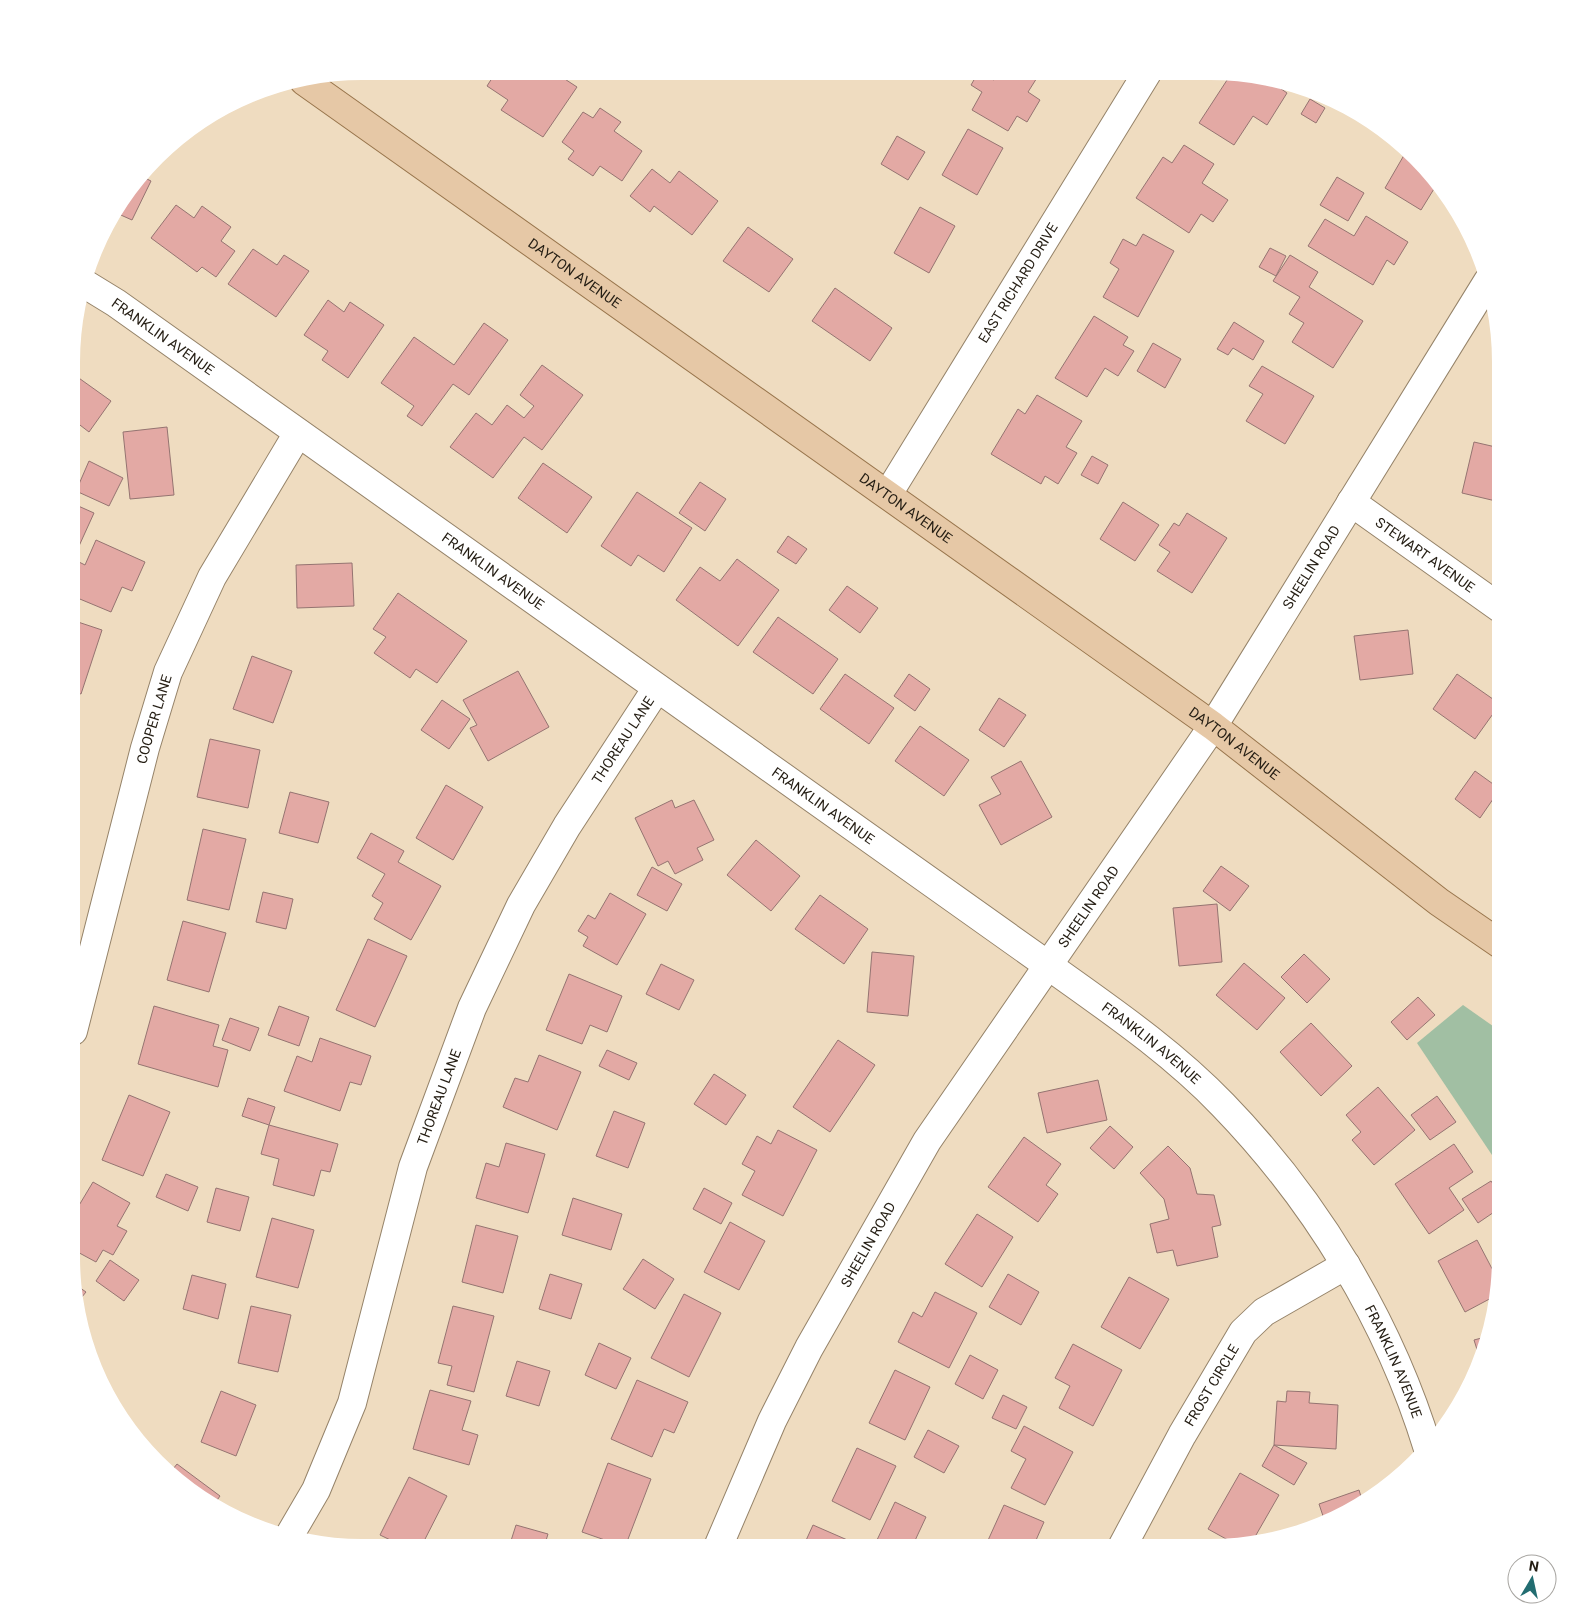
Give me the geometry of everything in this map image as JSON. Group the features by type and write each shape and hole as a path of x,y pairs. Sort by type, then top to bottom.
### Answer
{"main road":[{"name":"DAYTON AVENUE","path":"309,85 1213,726 1439,902 1492,938"}],"street":[{"name":"EAST RICHARD DRIVE","path":"888,494 1143,80"},
{"name":"FRANKLIN AVENUE","path":"90,287 116,303 1146,1036 1223,1105 1290,1182 1346,1265 1388,1344 1406,1384 1425,1440"},
{"name":"SHEELIN ROAD","path":"721,1539 769,1430 809,1348 927,1141 1213,726 1482,290"},
{"name":"COOPER LANE","path":"80,1003 145,748 168,672 212,577 298,433"},
{"name":"STEWART AVENUE","path":"1351,502 1492,602"},
{"name":"THOREAU LANE","path":"293,1530 316,1490 352,1403 413,1167 472,1008 521,905 567,826 657,688"},
{"name":"FROST CIRCLE","path":"1126,1539 1182,1435 1243,1332 1264,1312 1346,1265"}],"green space":[{"path":"1463,1005 1492,1025 1492,1155 1417,1043"}],"building":[{"path":"491,80 566,80 577,87 543,137 501,110 508,100 487,86"},
{"path":"974,80 1036,80 1028,92 1040,100 1027,122 1017,116 1008,131 972,110 982,92 971,85"},
{"path":"1226,81 1265,85 1287,93 1267,125 1253,116 1234,145 1199,123"},
{"path":"1310,99 1325,108 1316,123 1301,114"},
{"path":"600,108 621,122 614,131 642,151 622,181 600,166 593,176 568,159 574,151 562,142 583,112 593,118"},
{"path":"968,129 1003,148 977,195 942,175"},
{"path":"897,136 925,152 908,180 881,164"},
{"path":"1184,145 1214,164 1202,183 1228,200 1213,222 1201,214 1189,233 1136,198 1163,157 1172,163"},
{"path":"1403,157 1434,190 1421,210 1385,188"},
{"path":"652,169 670,183 679,171 718,201 692,235 654,206 650,212 630,196"},
{"path":"1337,177 1364,193 1348,221 1320,205"},
{"path":"147,179 151,181 132,220 122,215"},
{"path":"176,205 194,218 202,206 231,227 221,241 235,251 216,277 202,267 197,272 151,238"},
{"path":"920,207 955,226 929,273 894,253"},
{"path":"1366,216 1408,242 1394,265 1387,260 1373,285 1308,246 1325,219 1354,236"},
{"path":"748,227 793,259 769,292 723,261"},
{"path":"1143,234 1174,251 1138,317 1103,297 1119,269 1110,263 1123,239 1136,246"},
{"path":"1270,248 1286,256 1276,276 1259,267"},
{"path":"253,249 277,265 284,255 309,271 276,317 228,284"},
{"path":"1290,255 1318,272 1309,287 1363,321 1333,368 1292,342 1304,323 1289,314 1300,297 1273,281"},
{"path":"835,288 892,328 870,361 812,321"},
{"path":"328,300 344,312 350,302 384,325 348,378 322,360 328,351 304,335"},
{"path":"1094,316 1128,337 1123,345 1134,351 1118,376 1105,368 1087,397 1055,378"},
{"path":"1234,322 1264,341 1253,360 1233,348 1228,355 1217,349"},
{"path":"484,323 508,340 469,395 453,384 422,426 407,416 414,406 381,383 414,337 454,365"},
{"path":"1153,343 1181,359 1165,388 1137,371"},
{"path":"542,365 583,395 542,450 524,437 493,478 450,447 476,413 492,425 507,405 524,418 534,406 520,395"},
{"path":"1262,366 1314,396 1285,444 1246,421 1263,394 1249,386"},
{"path":"80,379 111,401 89,432 80,425"},
{"path":"1037,395 1082,421 1066,447 1077,453 1058,484 1045,476 1041,484 991,454 1018,409 1025,414"},
{"path":"167,427 174,495 130,499 123,432"},
{"path":"1474,442 1492,446 1492,500 1462,493"},
{"path":"1092,456 1108,465 1098,484 1081,475"},
{"path":"89,461 123,478 109,506 80,493 80,482"},
{"path":"543,463 592,497 567,533 518,498"},
{"path":"700,482 726,499 705,531 679,513"},
{"path":"637,492 692,528 664,572 638,555 631,566 601,546"},
{"path":"1123,502 1159,525 1135,561 1100,539"},
{"path":"80,507 94,513 80,544"},
{"path":"1187,513 1227,538 1192,593 1157,571 1170,552 1159,545 1174,523 1179,526"},
{"path":"788,536 807,549 796,564 777,552"},
{"path":"96,540 145,562 132,591 122,587 111,612 80,599 80,562 85,565"},
{"path":"737,559 779,590 738,646 676,600 700,567 720,581"},
{"path":"352,563 354,606 297,608 296,565"},
{"path":"847,586 878,608 860,633 829,610"},
{"path":"398,593 467,641 437,683 416,669 410,678 374,653 386,637 373,629"},
{"path":"778,617 838,659 813,694 753,652"},
{"path":"80,623 102,630 80,694"},
{"path":"1408,630 1413,674 1360,680 1354,636"},
{"path":"252,656 292,671 273,723 233,709"},
{"path":"518,671 549,727 488,761 470,728 477,725 463,700"},
{"path":"845,674 894,708 869,744 820,709"},
{"path":"909,674 930,689 915,711 894,696"},
{"path":"1457,674 1492,698 1492,715 1475,739 1433,709"},
{"path":"999,698 1026,715 1004,747 979,730"},
{"path":"442,700 470,719 449,749 421,730"},
{"path":"920,726 969,760 944,796 895,761"},
{"path":"210,739 260,750 248,808 197,797"},
{"path":"1021,761 1052,817 1001,845 979,805 1001,794 991,777"},
{"path":"1475,771 1492,783 1492,801 1480,818 1455,799"},
{"path":"446,785 483,807 453,860 416,838"},
{"path":"290,792 329,802 318,843 279,833"},
{"path":"672,800 675,808 694,800 714,840 697,848 703,860 675,874 668,861 658,866 635,818"},
{"path":"203,829 246,839 229,910 187,900"},
{"path":"371,833 404,851 398,862 441,886 411,940 374,919 383,903 372,896 385,874 357,858"},
{"path":"756,840 800,876 771,911 727,875"},
{"path":"1221,866 1249,886 1230,911 1203,891"},
{"path":"652,867 682,884 667,911 637,895"},
{"path":"263,892 293,899 286,929 256,922"},
{"path":"610,893 646,914 617,965 583,946 588,937 578,931 588,915 595,919"},
{"path":"820,895 868,929 844,964 795,929"},
{"path":"1217,904 1222,962 1179,966 1173,908"},
{"path":"183,921 226,933 209,992 167,980"},
{"path":"368,939 407,956 375,1027 336,1010"},
{"path":"872,952 914,956 908,1016 867,1012"},
{"path":"1304,954 1330,979 1307,1003 1281,977"},
{"path":"1244,963 1285,998 1257,1030 1216,995"},
{"path":"661,964 694,980 679,1010 646,994"},
{"path":"569,974 622,996 607,1032 590,1025 582,1044 546,1030"},
{"path":"1418,997 1435,1015 1407,1040 1391,1022"},
{"path":"154,1006 219,1025 213,1046 228,1050 218,1087 138,1064"},
{"path":"279,1006 309,1017 299,1046 268,1035"},
{"path":"230,1018 259,1028 250,1051 222,1040"},
{"path":"1311,1023 1352,1066 1321,1096 1280,1052"},
{"path":"320,1038 371,1056 361,1085 350,1082 340,1111 284,1091 297,1056 312,1062"},
{"path":"838,1040 875,1065 830,1132 793,1107"},
{"path":"607,1050 637,1063 629,1080 599,1066"},
{"path":"539,1055 581,1072 557,1130 503,1107 515,1078 528,1082"},
{"path":"714,1074 746,1095 726,1125 694,1104"},
{"path":"1098,1080 1107,1120 1047,1133 1038,1093"},
{"path":"1378,1087 1415,1130 1374,1165 1352,1140 1361,1132 1346,1115"},
{"path":"129,1095 170,1112 143,1176 102,1160"},
{"path":"1437,1096 1456,1122 1430,1140 1411,1115"},
{"path":"248,1098 275,1107 269,1125 242,1116"},
{"path":"614,1111 645,1123 628,1168 596,1156"},
{"path":"269,1125 338,1144 330,1172 321,1170 314,1196 273,1185 279,1159 261,1154"},
{"path":"1110,1126 1133,1147 1114,1169 1090,1148"},
{"path":"778,1130 817,1150 783,1216 742,1195 755,1171 742,1164 757,1136 771,1144"},
{"path":"1024,1137 1061,1164 1046,1185 1058,1194 1038,1222 988,1187"},
{"path":"506,1143 545,1154 528,1213 476,1198 486,1163 499,1167"},
{"path":"1454,1144 1473,1172 1449,1188 1464,1210 1429,1234 1395,1184"},
{"path":"1168,1146 1190,1168 1197,1194 1214,1195 1221,1225 1212,1227 1218,1257 1177,1266 1173,1250 1157,1253 1150,1224 1169,1219 1164,1199 1140,1173"},
{"path":"166,1174 198,1187 188,1211 156,1197"},
{"path":"1491,1181 1492,1182 1492,1213 1478,1223 1462,1199"},
{"path":"93,1182 130,1203 117,1226 127,1231 113,1255 103,1250 96,1262 80,1253 80,1204"},
{"path":"216,1188 249,1197 240,1231 207,1222"},
{"path":"704,1188 732,1203 721,1224 693,1209"},
{"path":"573,1198 622,1214 611,1250 562,1235"},
{"path":"977,1214 1013,1237 982,1287 945,1264"},
{"path":"272,1218 314,1230 298,1288 256,1277"},
{"path":"730,1222 765,1241 739,1290 704,1272"},
{"path":"476,1225 518,1236 503,1293 462,1282"},
{"path":"1477,1240 1491,1268 1489,1299 1465,1312 1438,1261"},
{"path":"643,1259 674,1279 655,1309 623,1289"},
{"path":"110,1260 139,1280 124,1301 96,1281"},
{"path":"550,1274 582,1284 571,1319 539,1309"},
{"path":"1008,1274 1039,1292 1021,1325 989,1307"},
{"path":"192,1275 226,1284 218,1319 183,1309"},
{"path":"1129,1277 1169,1299 1140,1349 1101,1327"},
{"path":"935,1292 977,1313 949,1368 898,1342 913,1312 922,1317"},
{"path":"684,1294 721,1313 689,1377 651,1358"},
{"path":"251,1306 291,1315 278,1372 238,1363"},
{"path":"453,1306 494,1316 474,1392 447,1385 452,1366 438,1363"},
{"path":"1479,1339 1477,1348 1474,1340"},
{"path":"599,1343 631,1358 616,1389 585,1375"},
{"path":"1073,1344 1122,1370 1093,1426 1059,1408 1070,1386 1055,1378"},
{"path":"970,1355 998,1370 983,1399 955,1384"},
{"path":"517,1361 550,1371 539,1406 506,1396"},
{"path":"895,1370 930,1387 905,1440 869,1423"},
{"path":"637,1380 688,1402 674,1433 664,1429 652,1457 611,1439"},
{"path":"430,1390 471,1401 462,1430 478,1435 469,1465 413,1449"},
{"path":"221,1391 256,1405 236,1456 201,1442"},
{"path":"1287,1391 1310,1392 1309,1403 1338,1405 1336,1449 1274,1445 1277,1401 1286,1402"},
{"path":"1003,1395 1027,1407 1016,1429 992,1418"},
{"path":"1024,1426 1073,1452 1045,1505 1011,1488 1026,1459 1011,1451"},
{"path":"928,1430 959,1446 944,1473 914,1457"},
{"path":"1274,1445 1307,1463 1294,1485 1262,1466"},
{"path":"857,1448 896,1466 870,1520 832,1501"},
{"path":"608,1463 651,1479 628,1539 602,1539 582,1532"},
{"path":"177,1464 220,1496 218,1499 190,1481 174,1467"},
{"path":"1240,1473 1279,1495 1256,1535 1225,1538 1208,1529"},
{"path":"409,1477 447,1496 425,1539 388,1539 380,1535"},
{"path":"1359,1490 1360,1495 1323,1516 1319,1504"},
{"path":"895,1502 926,1517 916,1539 877,1539"},
{"path":"1004,1505 1044,1522 1037,1539 989,1539"},
{"path":"516,1525 548,1534 546,1539 512,1539"},
{"path":"813,1525 845,1539 807,1539"}]}
